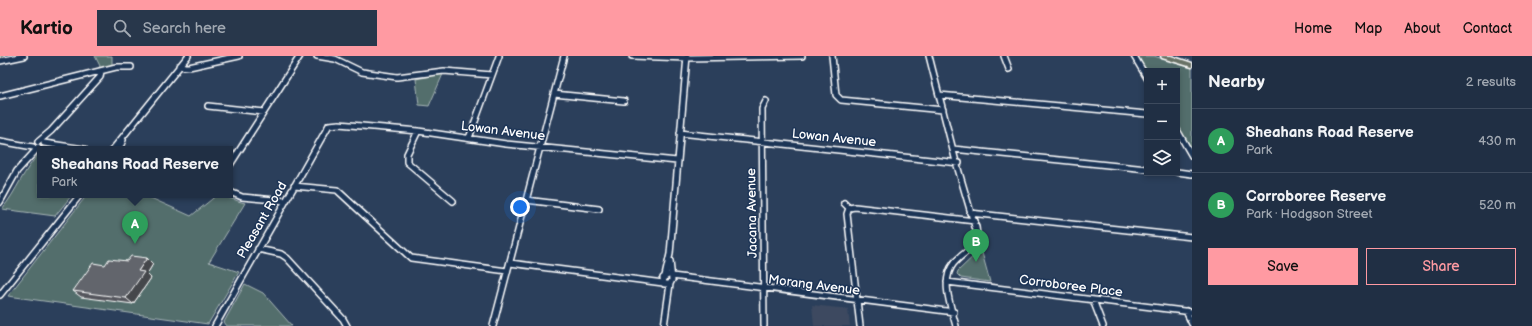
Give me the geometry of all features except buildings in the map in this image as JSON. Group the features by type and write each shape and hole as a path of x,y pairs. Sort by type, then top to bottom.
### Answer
{"main road":[{"path":"1164,56 1192,65"}],"street":[{"path":"0,61 24,56"},
{"path":"115,146 188,56"},
{"path":"179,66 189,67 239,56"},
{"path":"233,160 300,56"},
{"path":"317,56 336,59 362,72 397,77 444,71 492,76"},
{"path":"469,138 499,56"},
{"path":"493,326 564,56"},
{"path":"632,56 802,56"},
{"path":"832,56 837,101 944,112"},
{"path":"929,56 955,150 957,163 973,216 978,242 952,266 948,273 947,282 956,326"},
{"path":"1004,56 1008,69"},
{"path":"1135,56 1144,72"},
{"path":"664,326 687,57"},
{"path":"0,96 120,66 131,67"},
{"path":"38,145 100,77 102,73 101,71"},
{"path":"554,94 624,101"},
{"path":"939,95 1144,114"},
{"name":"Jacana Avenue","path":"764,326 762,109 766,101"},
{"path":"208,106 264,112"},
{"name":"Lowan Avenue","path":"328,123 418,131 540,147 678,161"},
{"name":"Pleasant Road","path":"215,326 295,185 328,123"},
{"path":"418,131 407,154 408,162 453,201"},
{"path":"120,146 126,133"},
{"name":"Lowan Avenue","path":"680,133 957,163"},
{"path":"1180,135 1192,156"},
{"path":"0,141 20,144 58,146"},
{"path":"0,202 8,190 14,176 37,146"},
{"path":"955,150 1144,169"},
{"path":"1180,172 1192,174"},
{"path":"295,185 340,192 411,258 507,271"},
{"path":"0,190 8,190"},
{"path":"233,193 242,197 285,202"},
{"path":"0,296 78,198"},
{"path":"526,200 599,209"},
{"path":"844,203 849,208"},
{"path":"849,208 855,207 952,218 992,216 1192,238"},
{"path":"849,208 847,214 860,326"},
{"path":"258,250 281,254 287,258 343,319 347,326"},
{"name":"Morang Avenue","path":"510,262 643,279 694,280 954,314"},
{"name":"Corroboree Place","path":"947,282 1189,311"},
{"path":"1093,300 1103,326"},
{"path":"1189,311 1192,324"}],"shaded area":[{"path":"812,305 848,309 850,326 814,326"}],"green space":[{"path":"95,56 112,56 112,66 98,69 100,66"},
{"path":"1137,56 1154,56 1192,68 1192,148 1189,147 1180,131 1180,68 1144,68"},
{"path":"443,74 429,106 419,105 416,79"},
{"path":"37,156 37,198 70,198 55,216 2,209"},
{"path":"85,198 151,198 191,216 213,198 230,198 245,203 209,262 239,272 208,324 8,296"},
{"path":"981,249 990,282 961,278 957,274 958,271"},
{"path":"245,284 263,293 292,326 227,326 224,322"}],"place":[{"name":"Sheahans Road Reserve","path":"135,244"},
{"name":"Corroboree Reserve","path":"976,262"}]}
